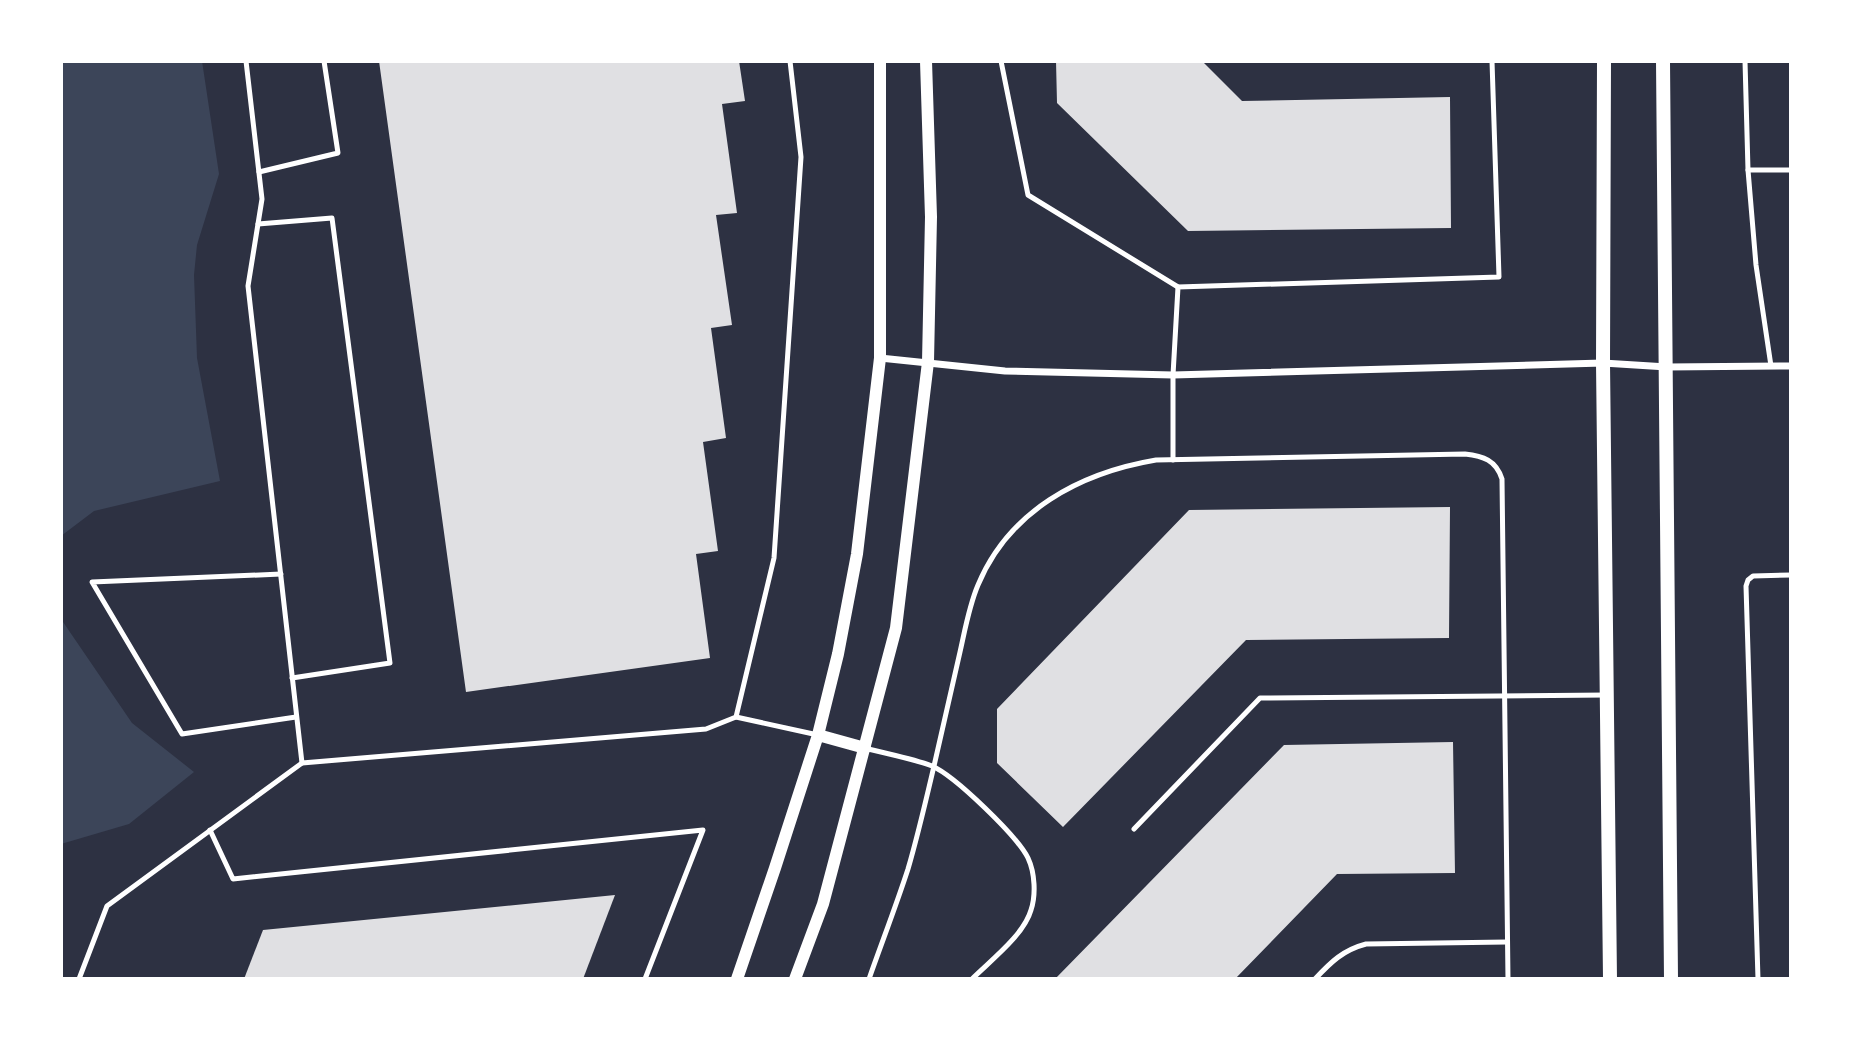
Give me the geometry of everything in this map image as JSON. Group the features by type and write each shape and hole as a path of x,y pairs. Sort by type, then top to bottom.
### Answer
{"main road":[{"path":"1604,61 1603,362 1610,979"},
{"path":"1663,61 1671,979"}],"street":[{"path":"737,979 818,735 838,654 857,554 880,358 880,61"},
{"path":"795,979 823,904 896,628 928,362 931,218 926,61"},
{"path":"880,358 1005,370 1173,375 1603,362 1667,367 1791,366"},
{"path":"818,735 865,748"}],"lane":[{"path":"246,61 262,199 248,286 302,763"},
{"path":"259,172 338,153 324,61"},
{"path":"736,717 774,558 801,157 790,61"},
{"path":"1001,61 1028,195 1178,287 1499,277 1492,61"},
{"path":"1745,61 1748,170 1756,265 1771,366"},
{"path":"1748,170 1791,170"},
{"path":"258,224 332,218 390,663 292,678"},
{"path":"1173,460 1173,375 1178,287"},
{"path":"869,979 908,868 977,586 992,558 1028,513 1088,478 1126,465 1173,460 1465,454 1481,456 1493,463 1499,469 1502,479 1508,979"},
{"path":"281,574 92,582 182,734 296,717"},
{"path":"1758,979 1746,586 1753,576 1791,575"},
{"path":"1134,829 1260,698 1607,695"},
{"path":"79,979 107,906 302,763 706,729 736,717 818,735"},
{"path":"865,748 934,767 968,793 1020,844 1030,861 1034,894 1025,924 972,979"},
{"path":"210,830 233,879 703,830 645,979"},
{"path":"1315,979 1339,955 1350,948 1366,944 1507,942"}],"shaded area":[{"path":"61,61 202,61 219,174 197,245 194,275 197,358 220,481 94,511 61,536"},
{"path":"61,619 132,723 194,772 129,824 61,844"}],"building":[{"path":"379,61 739,61 745,101 722,104 737,213 716,215 732,325 711,328 726,438 703,442 718,551 696,554 710,658 466,692"},
{"path":"1056,61 1202,61 1242,101 1450,97 1451,228 1188,231 1057,103"},
{"path":"1450,507 1449,638 1246,640 1063,827 997,763 997,709 1189,510"},
{"path":"1453,742 1455,873 1337,874 1235,979 1055,979 1284,745"},
{"path":"615,895 583,979 244,979 263,930"}]}
